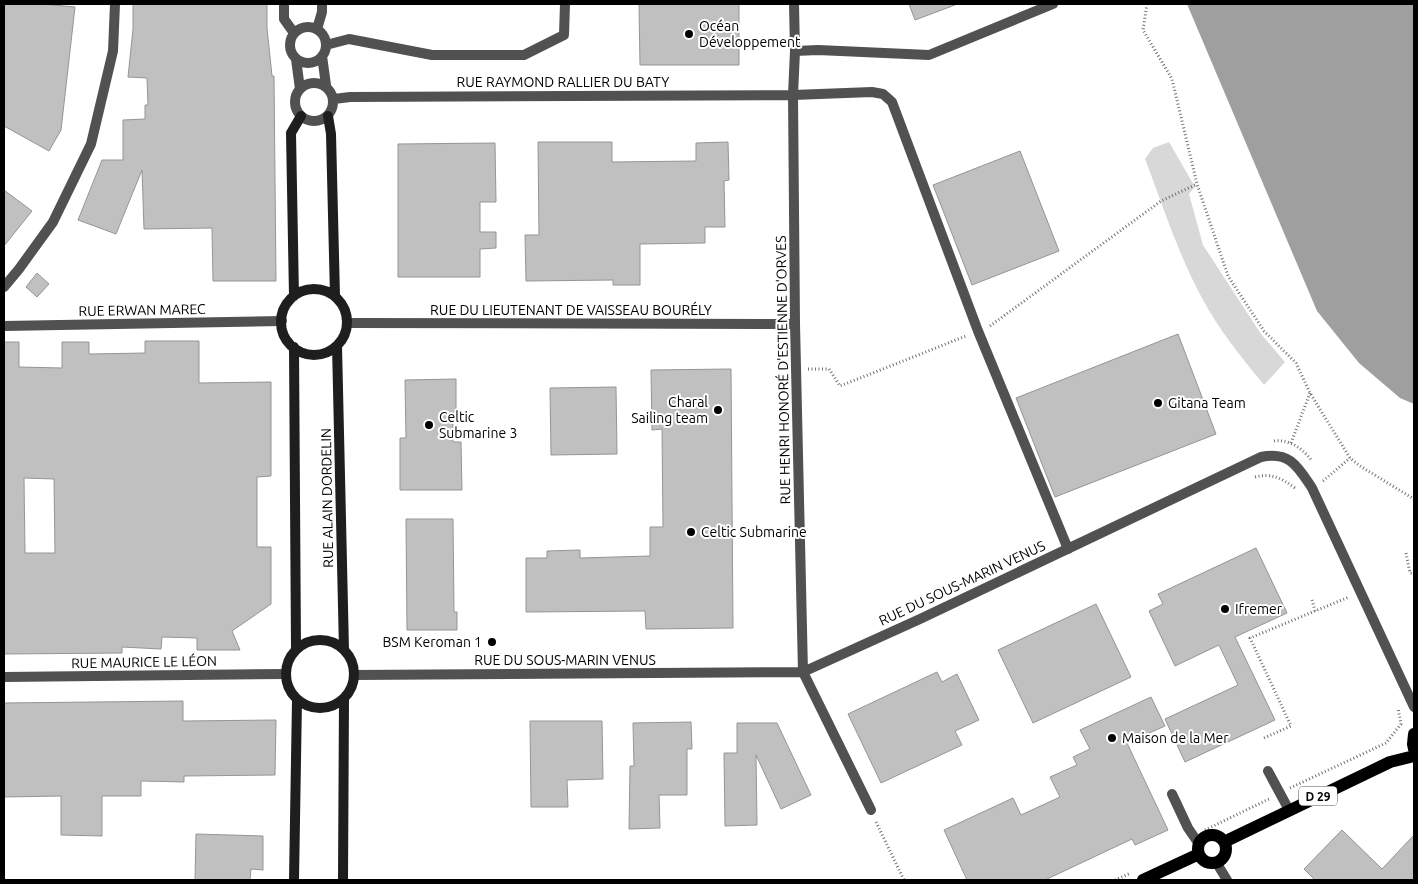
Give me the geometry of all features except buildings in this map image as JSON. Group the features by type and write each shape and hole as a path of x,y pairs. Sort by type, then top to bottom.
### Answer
{"main road":[{"path":"1414,734 1414,749"},
{"name":"D 29","path":"1224,842 1390,762 1414,756"},
{"path":"1143,880 1198,845 1207,836 1220,838 1226,847 1226,853 1223,858 1216,862 1207,862 1202,859 1198,845"}],"street":[{"path":"4,286 19,269 53,222 91,144 113,51 115,4"},
{"path":"284,4 284,19 294,32"},
{"path":"317,29 322,12 322,4"},
{"path":"326,45 349,39 432,55 524,55 564,35 565,4"},
{"name":"RUE HENRI HONORÉ D'ESTIENNE D'ORVES","path":"794,4 795,324 803,672 871,810"},
{"path":"795,51 818,50 929,54 1054,4"},
{"path":"296,59 312,63 322,56 326,45 322,33 317,29 305,27 299,28 291,38 290,49 296,59 300,89"},
{"path":"322,56 326,85 332,94 334,106 328,116 317,121 311,121 300,116 295,105 295,99 300,89 309,83 315,82 326,85"},
{"name":"RUE RAYMOND RALLIER DU BATY","path":"334,100 360,97 794,95 872,92 883,94 892,102 978,332 1068,549"},
{"path":"294,296 291,133 300,116"},
{"path":"328,116 331,134 335,296"},
{"path":"337,346 320,354 302,352 294,347 287,340 283,331 283,311 294,296 304,291 315,289 326,291 335,296 342,304 346,313 347,323"},
{"name":"RUE ERWAN MAREC","path":"4,326 282,320"},
{"name":"RUE DU LIEUTENANT DE VAISSEAU BOURÉLY","path":"347,323 795,324"},
{"name":"RUE ALAIN DORDELIN","path":"347,323 346,332 337,346 344,650 350,658 354,675"},
{"path":"294,347 296,649"},
{"name":"RUE DU SOUS-MARIN VENUS","path":"354,675 803,672 920,619 1261,458 1272,455 1286,458"},
{"path":"1286,458 1299,469 1312,488 1414,707"},
{"path":"344,650 336,644 315,640 296,649 287,665 287,684 297,700 306,706 316,708 331,706 336,705 350,692 354,675"},
{"name":"RUE MAURICE LE LÉON","path":"4,677 286,674"},
{"path":"343,880 344,698"},
{"path":"294,880 297,700"},
{"path":"1268,771 1289,810"},
{"path":"1172,794 1198,845"},
{"path":"1216,862 1228,880"}],"path":[{"path":"1147,4 1143,30 1172,78 1197,184 1228,276 1264,332 1296,363 1310,393 1350,458 1414,498"},
{"path":"796,368 829,369 840,386 978,332 988,327 1161,201 1197,184"},
{"path":"1286,458 1310,393"},
{"path":"1312,488 1350,458"},
{"path":"1243,466 1250,478 1266,474 1284,480 1296,489"},
{"path":"1406,553 1410,573 1414,574"},
{"path":"1264,738 1291,726 1250,638 1349,596 1353,605"},
{"path":"1312,600 1315,611"},
{"path":"1198,845 1279,793 1386,743 1401,724 1396,703"},
{"path":"871,810 904,880"},
{"path":"1115,880 1132,873"}],"shaded area":[{"path":"1187,4 1414,4 1414,404 1400,398 1359,363 1317,311"},
{"path":"1169,142 1195,187 1189,194 1203,245 1261,334 1285,362 1264,385 1231,343 1209,310 1193,281 1171,230 1145,159 1153,148"}],"place":[{"name":"Océan Développement","path":"689,34"},
{"name":"Gitana Team","path":"1158,403"},
{"name":"Charal Sailing team","path":"718,410"},
{"name":"Celtic Submarine 3","path":"429,425"},
{"name":"Celtic Submarine","path":"691,532"},
{"name":"Ifremer","path":"1225,609"},
{"name":"BSM Keroman 1","path":"492,642"},
{"name":"Maison de la Mer","path":"1112,738"}]}
